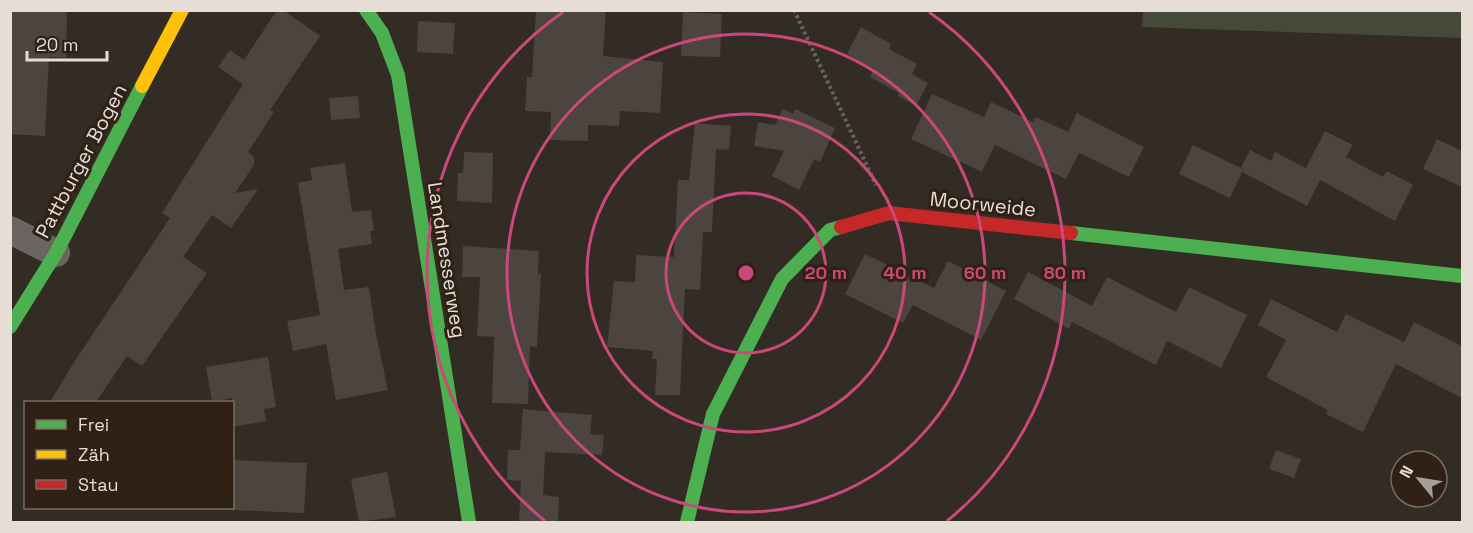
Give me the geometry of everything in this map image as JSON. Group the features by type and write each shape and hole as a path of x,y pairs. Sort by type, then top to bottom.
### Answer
{"street":[{"name":"Pattburger Bogen","path":"10,327 56,253 182,10"},
{"name":"Landmesserweg","path":"366,10 382,33 398,75 469,522"},
{"name":"Moorweide","path":"687,522 713,414 782,279 830,230 889,213 1462,276"},
{"path":"10,230 56,253"}],"path":[{"path":"794,10 889,213"}],"green space":[{"path":"1143,11 1462,11 1462,38 1142,27"}],"building":[{"path":"10,10 67,10 66,58 49,57 45,136 10,134"},
{"path":"277,10 283,10 320,36 270,110 274,112 248,152 254,157 254,165 235,193 258,189 231,228 212,215 183,257 207,273 142,366 127,356 97,401 51,401 170,218 162,213 243,84 218,67 230,50 244,60"},
{"path":"536,10 606,10 603,56 663,62 660,113 620,111 619,126 588,125 588,141 550,140 551,112 525,111 527,77 532,77"},
{"path":"683,12 722,14 720,57 681,56"},
{"path":"418,21 455,23 453,54 417,52"},
{"path":"861,27 891,44 889,49 917,64 912,74 928,83 916,106 898,96 899,93 870,77 874,69 847,54"},
{"path":"932,94 984,117 991,102 1033,122 1036,117 1068,132 1077,113 1144,147 1129,177 1079,153 1066,179 995,145 982,172 911,139"},
{"path":"358,96 360,118 331,120 329,98"},
{"path":"783,109 793,114 795,109 835,128 820,162 814,159 799,190 772,176 784,151 754,146 758,122 775,125"},
{"path":"695,123 731,126 729,150 716,149 712,232 703,232 700,290 685,289 680,395 655,395 657,359 652,359 653,351 607,347 614,281 635,282 636,255 674,257 678,180 689,180"},
{"path":"1325,131 1353,145 1346,157 1383,177 1387,171 1413,185 1395,221 1320,180 1307,206 1242,172 1230,198 1179,174 1193,145 1241,168 1250,150 1271,161 1275,152 1306,168"},
{"path":"1437,139 1462,151 1462,187 1423,169"},
{"path":"464,152 493,153 492,203 457,201 458,173 463,173"},
{"path":"345,163 352,212 371,210 374,231 370,231 372,244 338,249 344,290 369,287 388,390 336,400 326,344 293,351 287,321 320,315 298,183 312,180 310,168"},
{"path":"463,246 539,251 538,274 541,274 537,347 530,346 528,404 492,403 494,337 477,336 480,277 462,277"},
{"path":"865,254 934,288 948,261 1006,291 981,340 913,305 903,323 845,294"},
{"path":"1028,272 1092,306 1107,277 1176,312 1189,287 1247,315 1221,368 1167,341 1156,365 1072,322 1069,329 1014,299"},
{"path":"1271,299 1337,332 1346,314 1404,342 1414,322 1462,346 1462,398 1396,364 1363,432 1326,414 1328,410 1266,377 1286,340 1258,325"},
{"path":"268,357 276,407 264,409 266,421 234,427 234,401 232,398 212,401 206,367"},
{"path":"523,409 592,415 590,434 604,435 602,455 545,452 543,495 559,497 558,522 519,522 521,481 507,480 508,450 520,450"},
{"path":"1276,450 1301,459 1294,478 1269,469"},
{"path":"234,460 307,463 304,513 232,510 234,509"},
{"path":"387,472 396,517 359,522 351,479"}],"traffic: fast":[{"path":"366,10 382,33 398,75 469,522"},
{"path":"10,327 56,253 142,86"},
{"path":"687,522 713,414 782,279 830,230 841,227"},
{"path":"1071,233 1462,276"}],"traffic: slow":[{"path":"142,86 182,10"}],"traffic: jam":[{"path":"841,227 889,213 1071,233"}]}
